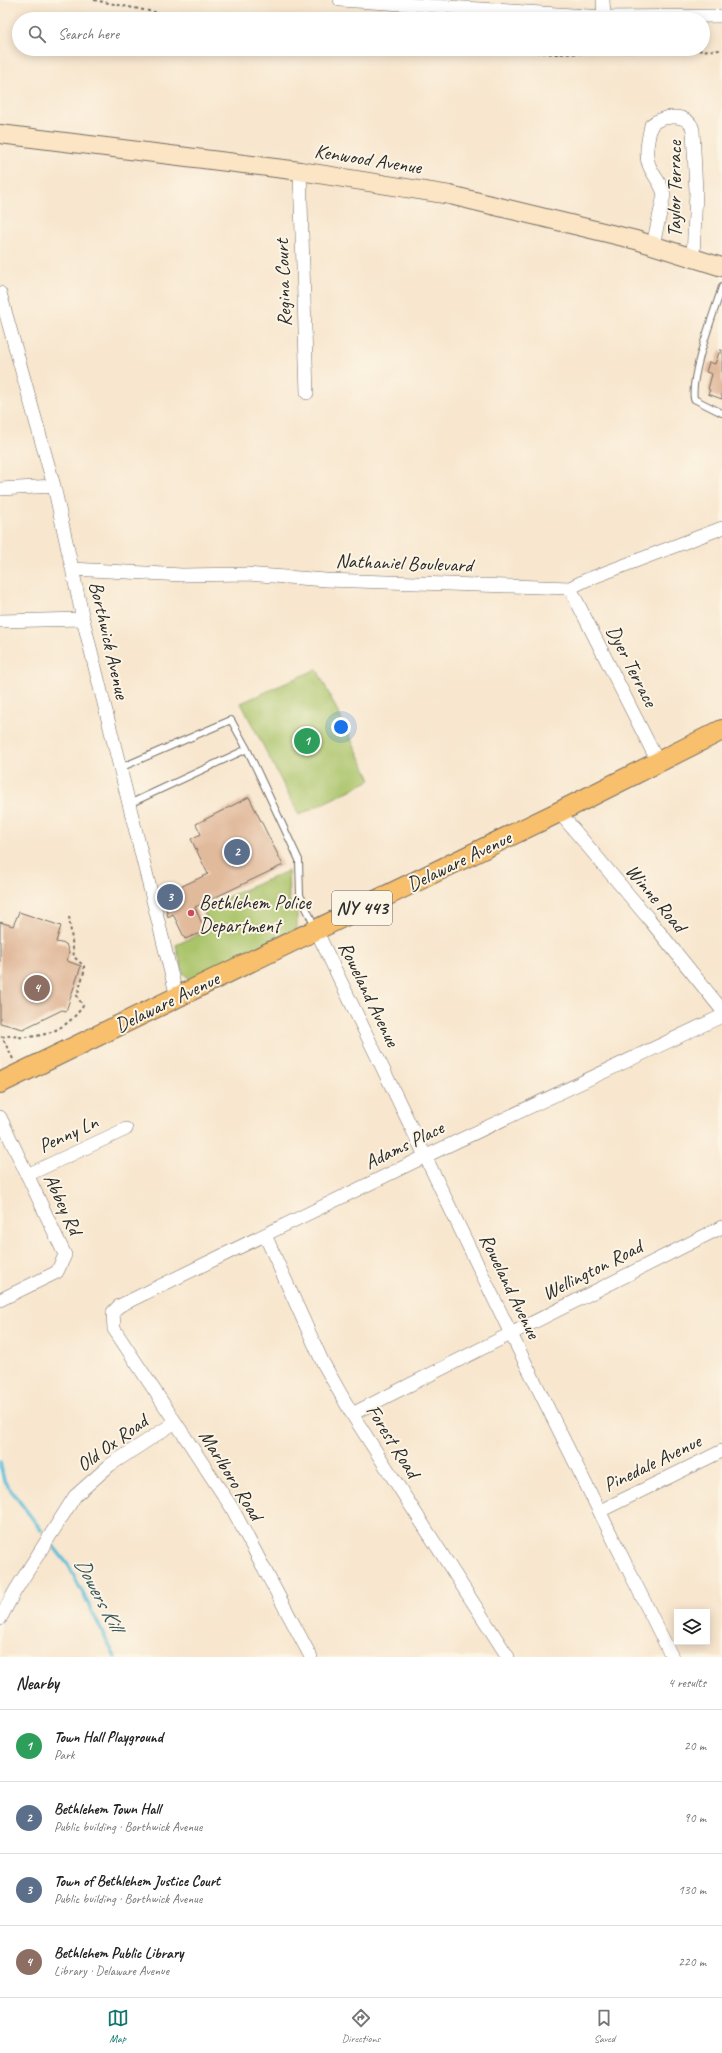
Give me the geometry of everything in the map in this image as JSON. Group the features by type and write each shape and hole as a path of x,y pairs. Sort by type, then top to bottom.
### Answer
{"main road":[{"name":"Kenwood Avenue","path":"0,134 300,171 450,195 653,245 722,267"},
{"name":"Delaware Avenue","path":"0,1084 559,812 722,730"}],"street":[{"path":"340,0 528,12"},
{"path":"603,0 604,12"},
{"path":"710,16 722,16"},
{"name":"Taylor Terrace","path":"653,245 664,195 663,187 649,165 647,156 651,125 656,120 668,117 685,119 692,125 693,130 696,192 693,258"},
{"name":"Regina Court","path":"300,171 307,393"},
{"name":"Borthwick Avenue","path":"0,294 54,486 83,618 128,805 177,997"},
{"path":"0,489 54,486"},
{"name":"Nathaniel Boulevard","path":"72,569 182,575 246,574 326,580 570,588 586,580 722,528"},
{"name":"Dyer Terrace","path":"570,588 658,762"},
{"path":"0,621 83,618"},
{"name":"Winne Road","path":"559,812 649,919 722,1010"},
{"name":"Roweland Avenue","path":"316,930 511,1334 672,1657"},
{"name":"Adams Place","path":"113,1319 113,1312 119,1306 426,1156 722,1016"},
{"name":"Abbey Rd","path":"0,1117 65,1254 57,1272 0,1300"},
{"name":"Penny Ln","path":"28,1175 126,1129"},
{"name":"Wellington Road","path":"352,1414 722,1227"},
{"name":"Forest Road","path":"265,1234 322,1361 352,1414 508,1657"},
{"name":"Marlboro Road","path":"113,1319 114,1329 174,1423 232,1508 311,1657"},
{"name":"Old Ox Road","path":"0,1619 15,1591 75,1496 110,1465 174,1423"},
{"name":"Pinedale Avenue","path":"600,1511 722,1451"}],"lane":[{"path":"722,287 696,374 693,392 694,399 722,413"},
{"path":"120,768 231,720 247,749 299,860 300,895 316,930"},
{"path":"128,805 247,749"}],"path":[{"path":"94,0 154,12"},
{"path":"710,50 722,50"},
{"path":"15,1063 2,1037 11,1034 24,1038 53,1032 74,1019 83,1006 77,996 84,972 84,966 74,957 69,916"}],"green space":[{"path":"317,669 371,780 299,815 241,703"},
{"path":"288,871 289,899 297,915 297,929 192,981 183,973 176,945 211,929 202,908"}],"building":[{"path":"720,350 722,350 722,399 708,394 712,374 706,372 709,362 715,364"},
{"path":"249,797 283,865 195,907 205,931 185,939 173,914 168,917 163,895 208,874 191,839 201,834 196,824"},
{"path":"19,912 61,926 56,942 66,944 69,952 67,961 81,966 66,1011 62,1010 23,1029 0,1023 0,922 13,926"}],"waterway":[{"name":"Dowers Kill","path":"0,1462 4,1481 41,1530"},
{"name":"Dowers Kill","path":"54,1547 69,1566 115,1657"}],"place":[{"name":"Town Hall Playground","path":"307,741"},
{"name":"Bethlehem Town Hall","path":"237,852"},
{"name":"Town of Bethlehem Justice Court","path":"170,897"},
{"name":"Bethlehem Police Department","path":"191,913"},
{"name":"Bethlehem Public Library","path":"37,988"}]}
